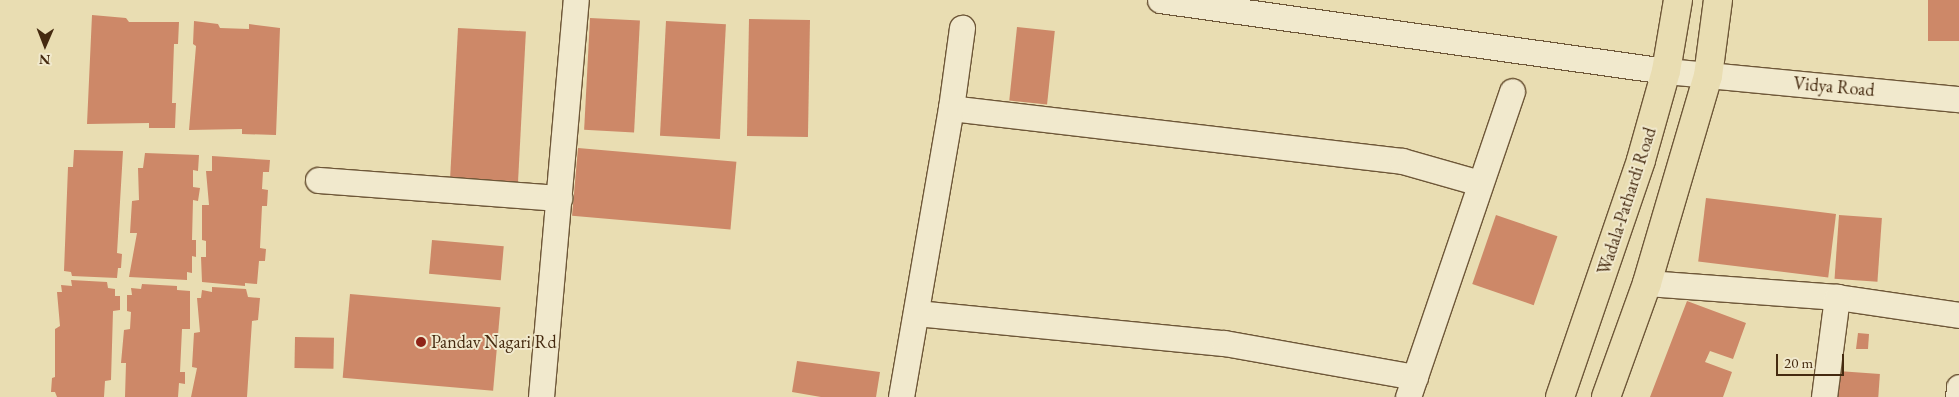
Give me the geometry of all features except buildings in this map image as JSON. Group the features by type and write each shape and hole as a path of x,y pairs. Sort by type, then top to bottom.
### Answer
{"main road":[{"name":"Wadala-Pathardi Road","path":"1560,397 1641,160 1666,71 1678,0"},
{"path":"1606,397 1647,282 1708,76 1718,0"}],"street":[{"path":"541,397 576,0"},
{"name":"Vidya Road","path":"1160,0 1666,71 1959,99"},
{"path":"901,397 952,108 962,28"},
{"path":"916,313 1224,343 1411,387 1512,91"},
{"path":"952,108 1402,161 1480,183"},
{"path":"318,180 559,198"},
{"path":"1647,282 1838,297 1959,315"},
{"path":"1824,397 1838,297"},
{"path":"1958,397 1959,387"}],"place":[{"name":"Pandav Nagari Rd","path":"421,342"}]}
